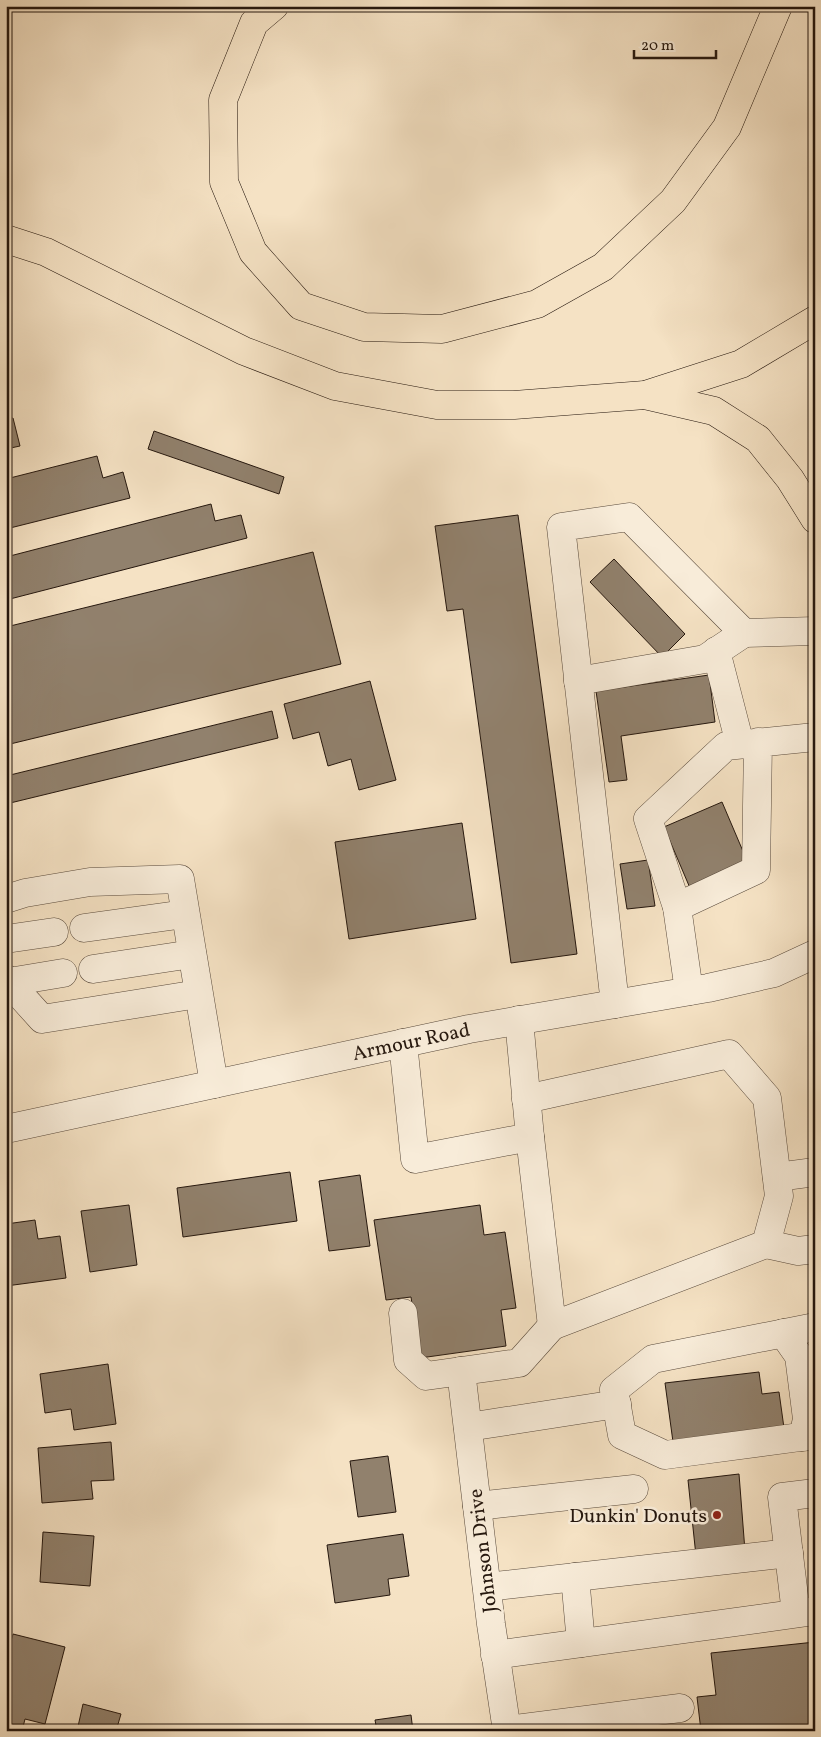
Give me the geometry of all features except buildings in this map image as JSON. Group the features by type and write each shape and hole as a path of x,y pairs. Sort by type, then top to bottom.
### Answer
{"highway":[{"path":"274,6 254,23 223,100 224,182 253,252 301,306 364,327 442,329 537,304 604,267 673,201 727,128 778,6"},
{"path":"6,239 46,252 244,351 335,386 437,405 514,405 645,395 741,364 815,320"},
{"path":"645,395 714,411 758,439 790,479 815,519"}],"street":[{"path":"614,1004 561,527 629,517 744,633"},
{"path":"578,681 705,659 744,633 815,631"},
{"path":"677,907 756,870 749,743 716,651"},
{"path":"689,991 677,907 648,819 726,746 815,737"},
{"path":"6,899 90,882 180,879 214,1084"},
{"path":"84,928 185,914"},
{"path":"6,939 54,932"},
{"path":"93,969 192,954"},
{"name":"Armour Road","path":"6,1129 469,1029 689,991 774,973 815,954"},
{"path":"8,980 63,973"},
{"path":"8,980 42,1019 198,994"},
{"path":"520,1020 526,1099 552,1326"},
{"path":"403,1043 415,1159 530,1137"},
{"path":"526,1099 729,1054 767,1098 779,1196 766,1244"},
{"path":"777,1177 815,1172"},
{"path":"402,1313 408,1360 426,1376 519,1363 552,1326 766,1244 798,1251 815,1248"},
{"path":"783,1333 799,1356 809,1436 665,1455 622,1435 614,1390 653,1359 783,1333 815,1327"},
{"name":"Johnson Drive","path":"461,1371 495,1655 507,1730"},
{"path":"468,1427 617,1404"},
{"path":"477,1506 634,1489"},
{"path":"495,1655 806,1612 789,1553 782,1497 815,1493"},
{"path":"487,1587 789,1553"},
{"path":"574,1577 581,1643"},
{"path":"507,1730 680,1708"}],"place":[{"name":"Dunkin' Donuts","path":"717,1515"}]}
